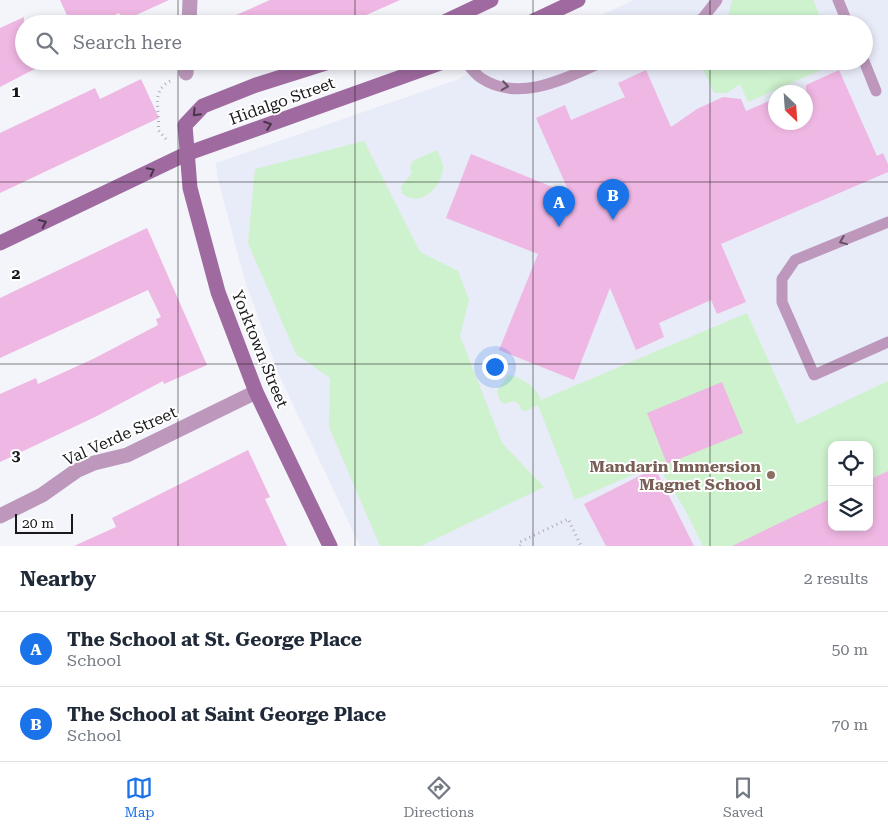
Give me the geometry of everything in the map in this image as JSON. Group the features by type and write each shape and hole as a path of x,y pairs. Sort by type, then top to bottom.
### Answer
{"street":[{"path":"189,15 190,0"},
{"path":"459,15 491,0"},
{"path":"546,15 578,0"},
{"name":"Hidalgo Street","path":"186,154 186,125 203,106 256,85 304,70"},
{"name":"Hidalgo Street","path":"0,243 186,154 421,70"},
{"name":"Yorktown Street","path":"186,154 190,188 218,292 256,392 330,546"},
{"name":"Val Verde Street","path":"0,516 48,492 76,471 94,463 127,455 256,392"}],"lane":[{"path":"705,15 717,0"},
{"path":"838,0 844,15"},
{"path":"473,70 480,78 499,86 526,88 544,86 583,70"},
{"path":"868,70 876,90"},
{"path":"888,222 796,260 788,268 782,279 781,291 790,324 814,375 888,342"}],"path":[{"path":"166,139 158,130 160,116 157,95 163,84 183,70"},
{"path":"520,546 522,545 520,542 568,519 581,546"}],"shaded area":[{"path":"634,0 888,0 888,546 360,546 280,377 244,278 217,175 216,163 456,80 478,70 873,70 873,15 601,15"}],"green space":[{"path":"732,0 813,0 819,15 728,15"},
{"path":"703,70 821,70 787,85 768,85 768,93 748,102 740,84 727,93 714,93"},
{"path":"364,141 420,252 458,271 469,300 460,336 502,443 544,487 421,546 380,546 329,427 330,378 296,354 248,243 255,169"},
{"path":"437,150 443,169 434,189 428,194 415,199 402,193 401,187 412,173 410,167 413,161"},
{"path":"747,313 797,424 888,381 888,471 873,478 873,441 828,441 828,500 750,546 703,546 684,508 657,464 575,500 538,405 526,411 521,410 519,404 514,401 504,404 500,401 497,391 508,375 513,376 528,383 541,400"}],"building":[{"path":"60,0 169,0 136,15 120,15 119,13 115,15 67,15"},
{"path":"270,0 400,0 366,15 236,15"},
{"path":"15,21 15,70 33,70 0,87 0,28"},
{"path":"646,70 671,127 697,109 723,97 741,99 746,111 768,101 768,130 813,130 813,85 806,85 839,70 877,156 883,153 888,164 888,172 721,244 746,302 717,314 711,300 659,323 664,337 636,350 610,288 574,380 499,350 538,254 446,218 471,154 570,194 536,118 565,105 571,120 625,97 618,83"},
{"path":"141,79 159,118 0,193 0,133 95,88 100,99"},
{"path":"147,228 207,365 164,384 163,381 95,417 0,462 0,394 36,378 38,384 93,359 158,325 156,319 161,317 148,290 0,358 0,298"},
{"path":"722,382 743,433 667,464 647,413"},
{"path":"248,450 270,497 265,499 287,546 74,546 116,527 112,518"},
{"path":"655,468 694,546 606,546 584,504"},
{"path":"888,471 888,546 732,546 828,500 828,531 873,531 873,478"}],"place":[{"name":"The School at Saint George Place","path":"613,220"},
{"name":"The School at St. George Place","path":"559,227"},
{"name":"Mandarin Immersion Magnet School","path":"771,475"}]}
